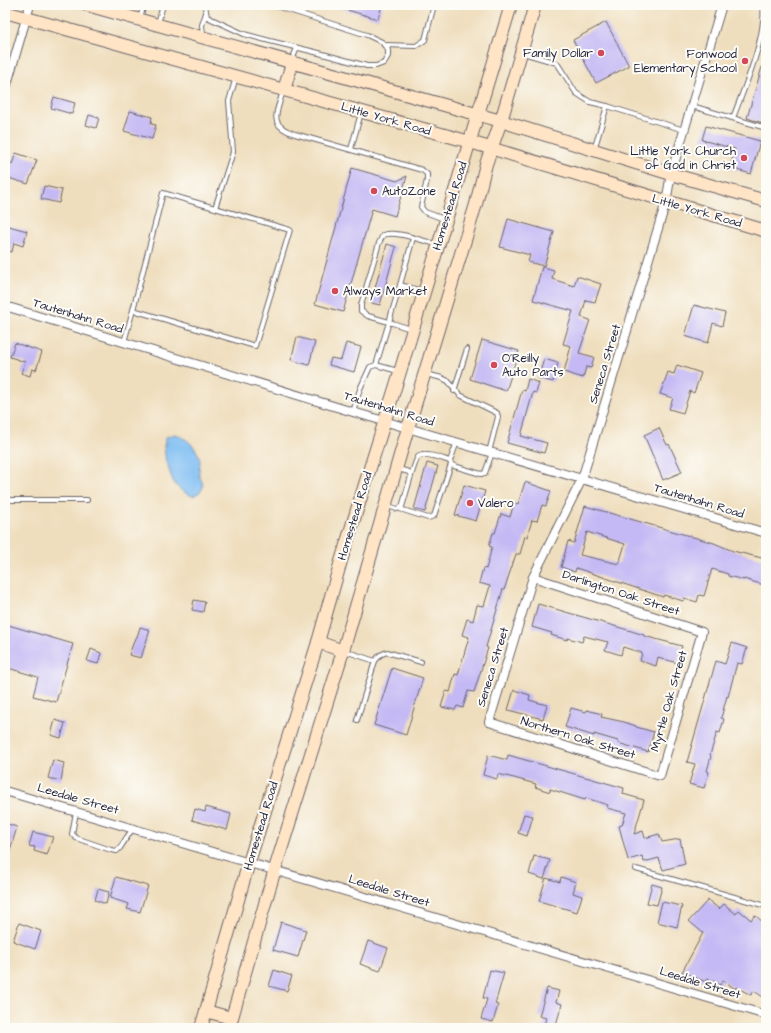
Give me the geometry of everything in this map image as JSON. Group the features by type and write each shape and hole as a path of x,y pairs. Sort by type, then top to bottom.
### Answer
{"main road":[{"path":"87,5 501,121 671,174 766,201"},
{"name":"Homestead Road","path":"202,1028 249,862 318,642 341,561 439,245 511,5"},
{"name":"Homestead Road","path":"230,1025 275,869 343,650 491,149 536,5"},
{"name":"Little York Road","path":"5,12 470,142 766,231"},
{"path":"284,90 292,63"},
{"path":"318,642 343,650"},
{"path":"206,1011 230,1025"}],"street":[{"path":"5,91 30,5"},
{"name":"Seneca Street","path":"489,722 533,577 582,479 666,202 671,174 722,5"},
{"name":"Tautenhahn Road","path":"5,306 353,412 766,533"},
{"name":"Darlington Oak Street","path":"533,577 702,632"},
{"name":"Myrtle Oak Street","path":"660,776 702,632"},
{"name":"Northern Oak Street","path":"489,722 660,776"},
{"name":"Leedale Street","path":"5,791 275,869 766,1015"}],"lane":[{"path":"140,20 144,5"},
{"path":"157,25 163,5"},
{"path":"204,5 208,17 244,34 367,66 376,66 384,63 388,56 388,50 382,42 367,35 273,5"},
{"path":"384,45 416,46 424,40 434,5"},
{"path":"733,118 757,50 762,23 763,5"},
{"path":"203,38 202,25 206,13"},
{"path":"292,63 294,53 297,48"},
{"path":"522,52 557,63 576,93 590,102 608,106 684,130"},
{"path":"215,208 233,152 229,101 236,77"},
{"path":"284,90 276,119 277,124 280,127 289,132 425,172 427,174 427,180 421,207 425,212 446,220"},
{"path":"594,150 608,106"},
{"path":"691,106 766,128"},
{"path":"351,149 361,112"},
{"path":"124,342 163,193 290,230 255,346 133,310"},
{"path":"413,329 368,316 361,311 361,305 379,243 383,235 388,233 439,245"},
{"path":"376,365 413,238"},
{"path":"400,284 424,292"},
{"path":"454,391 467,349"},
{"path":"353,412 367,371 370,367 376,365 400,372"},
{"path":"400,509 402,507 418,457 422,455 427,454 454,466 481,474 485,473 498,416 497,413 454,391 448,381 424,374"},
{"path":"385,505 428,518 434,516 457,442"},
{"path":"396,469 409,472 411,476"},
{"path":"5,500 87,500"},
{"path":"343,650 375,661"},
{"path":"357,720 375,661 380,655 387,652 421,662"},
{"path":"76,811 72,834 76,838 111,850 117,851 133,828"},
{"path":"636,869 766,906"}],"water":[{"path":"175,434 191,444 195,448 199,457 199,477 202,481 203,487 193,496 182,491 176,485 166,463 164,446 166,437"}],"building":[{"path":"337,5 382,5 378,19 337,7"},
{"name":"Family Dollar","path":"606,22 629,66 596,83 573,40"},
{"path":"764,60 766,60 766,124 747,118"},
{"path":"54,97 75,103 72,114 51,108"},
{"path":"130,111 152,117 151,124 156,125 152,139 124,131"},
{"path":"89,115 99,118 96,128 86,125"},
{"name":"Little York Church of God in Christ","path":"706,126 760,141 751,174 730,168 735,149 702,140"},
{"path":"16,153 37,160 28,184 5,177 9,163 12,164"},
{"path":"352,168 397,181 407,176 395,216 372,209 343,312 315,304"},
{"path":"44,186 62,190 59,203 41,199"},
{"path":"508,219 554,232 544,266 528,262 530,255 500,247"},
{"path":"5,225 27,231 23,246 14,243 12,252 5,250"},
{"path":"387,244 396,247 380,305 371,303"},
{"path":"542,267 554,270 552,279 574,286 577,276 601,284 595,302 586,300 581,317 590,320 579,353 594,357 591,368 586,367 583,378 564,372 571,346 563,344 573,311 533,300"},
{"path":"694,305 725,313 722,326 713,323 708,343 685,336"},
{"path":"297,337 315,342 309,365 291,360"},
{"name":"O'Reilly Auto Parts","path":"482,340 519,351 506,391 470,379"},
{"path":"15,343 42,352 36,370 32,369 30,376 21,373 25,362 10,357"},
{"path":"346,343 361,347 354,372 329,365 331,358 341,360"},
{"path":"544,359 558,363 553,382 538,378"},
{"path":"677,365 701,373 694,393 690,391 683,413 669,409 673,398 660,394 668,372 674,374"},
{"path":"528,379 539,383 536,393 533,392 521,436 547,443 544,453 507,443 522,390 525,391"},
{"path":"659,428 667,445 669,444 682,472 663,480 644,435"},
{"path":"427,463 438,466 425,512 414,509"},
{"path":"525,482 551,491 546,506 542,505 537,521 532,520 527,537 525,536 520,554 516,554 504,590 503,589 486,647 488,648 474,692 468,691 463,708 457,706 455,710 441,707 446,691 450,692 455,674 458,675 469,637 462,635 467,619 473,621 477,605 484,606 490,586 479,583 483,568 486,569 492,547 489,546 493,533 495,533 501,514 510,517 514,503 518,504"},
{"name":"Valero","path":"464,485 485,491 476,521 455,515"},
{"path":"585,506 714,543 733,551 766,559 766,578 764,585 728,576 728,574 712,569 704,596 699,595 697,602 684,598 683,601 664,595 663,597 576,568 575,572 561,567 568,541 574,543","holes":["587,532 625,544 619,564 580,555"]},
{"path":"194,600 205,602 203,612 192,610"},
{"path":"538,604 682,646 677,663 658,657 656,666 640,661 642,653 623,647 621,655 605,650 608,642 584,636 582,642 568,638 567,640 551,635 552,633 532,627"},
{"path":"5,624 73,644 56,702 33,696 38,677 5,667"},
{"path":"140,627 150,630 141,658 129,655 135,638 137,638"},
{"path":"732,643 747,648 742,664 737,663 721,718 724,719 720,733 717,732 710,755 707,771 709,772 704,788 689,784 695,764 687,762 716,661 725,664"},
{"path":"91,649 101,653 98,664 87,661"},
{"path":"392,668 423,678 406,735 374,725"},
{"path":"514,690 530,695 529,700 547,705 543,719 508,710"},
{"path":"571,708 602,714 601,717 624,722 654,732 648,752 618,743 618,741 594,734 594,736 565,727"},
{"path":"55,720 65,723 61,738 51,735"},
{"path":"488,755 507,760 508,755 624,788 623,794 644,800 634,834 643,831 645,838 659,834 662,842 680,839 685,864 663,870 659,858 644,862 642,856 628,860 619,826 622,825 626,813 607,808 608,805 586,798 585,800 550,789 550,792 535,787 536,784 514,778 498,774 497,779 483,775"},
{"path":"53,760 64,763 61,781 48,778"},
{"path":"206,807 231,814 227,830 192,820 195,809 205,812"},
{"path":"524,814 533,816 527,836 518,833"},
{"path":"5,823 17,827 7,861 5,861"},
{"path":"33,832 53,837 47,855 34,851 35,847 29,846"},
{"path":"534,856 550,860 544,879 529,874"},
{"path":"116,877 148,886 140,912 127,909 129,904 110,898"},
{"path":"561,877 576,882 573,893 582,896 577,912 539,901 546,878 560,882"},
{"path":"652,884 662,887 657,905 647,903"},
{"path":"98,889 109,892 106,904 95,900"},
{"path":"708,900 719,909 724,904 736,914 739,910 751,920 755,915 766,925 766,999 754,991 751,995 736,987 735,989 723,980 720,985 708,978 706,982 682,972 703,933 689,921"},
{"path":"662,902 682,906 677,927 657,922"},
{"path":"281,922 306,930 298,957 273,950"},
{"path":"19,923 41,931 35,949 13,941"},
{"path":"368,941 388,948 380,971 360,964"},
{"path":"274,970 292,976 287,991 269,986"},
{"path":"490,970 504,973 495,1004 498,1005 493,1022 481,1019 487,999 483,998"},
{"path":"547,988 559,991 556,1002 562,1004 555,1028 543,1028 546,1018 539,1016"}],"place":[{"name":"Family Dollar","path":"601,53"},
{"name":"Fonwood Elementary School","path":"745,61"},
{"name":"Little York Church of God in Christ","path":"744,158"},
{"name":"AutoZone","path":"374,191"},
{"name":"Always Market","path":"335,291"},
{"name":"O'Reilly Auto Parts","path":"494,365"},
{"name":"Valero","path":"470,503"}]}
